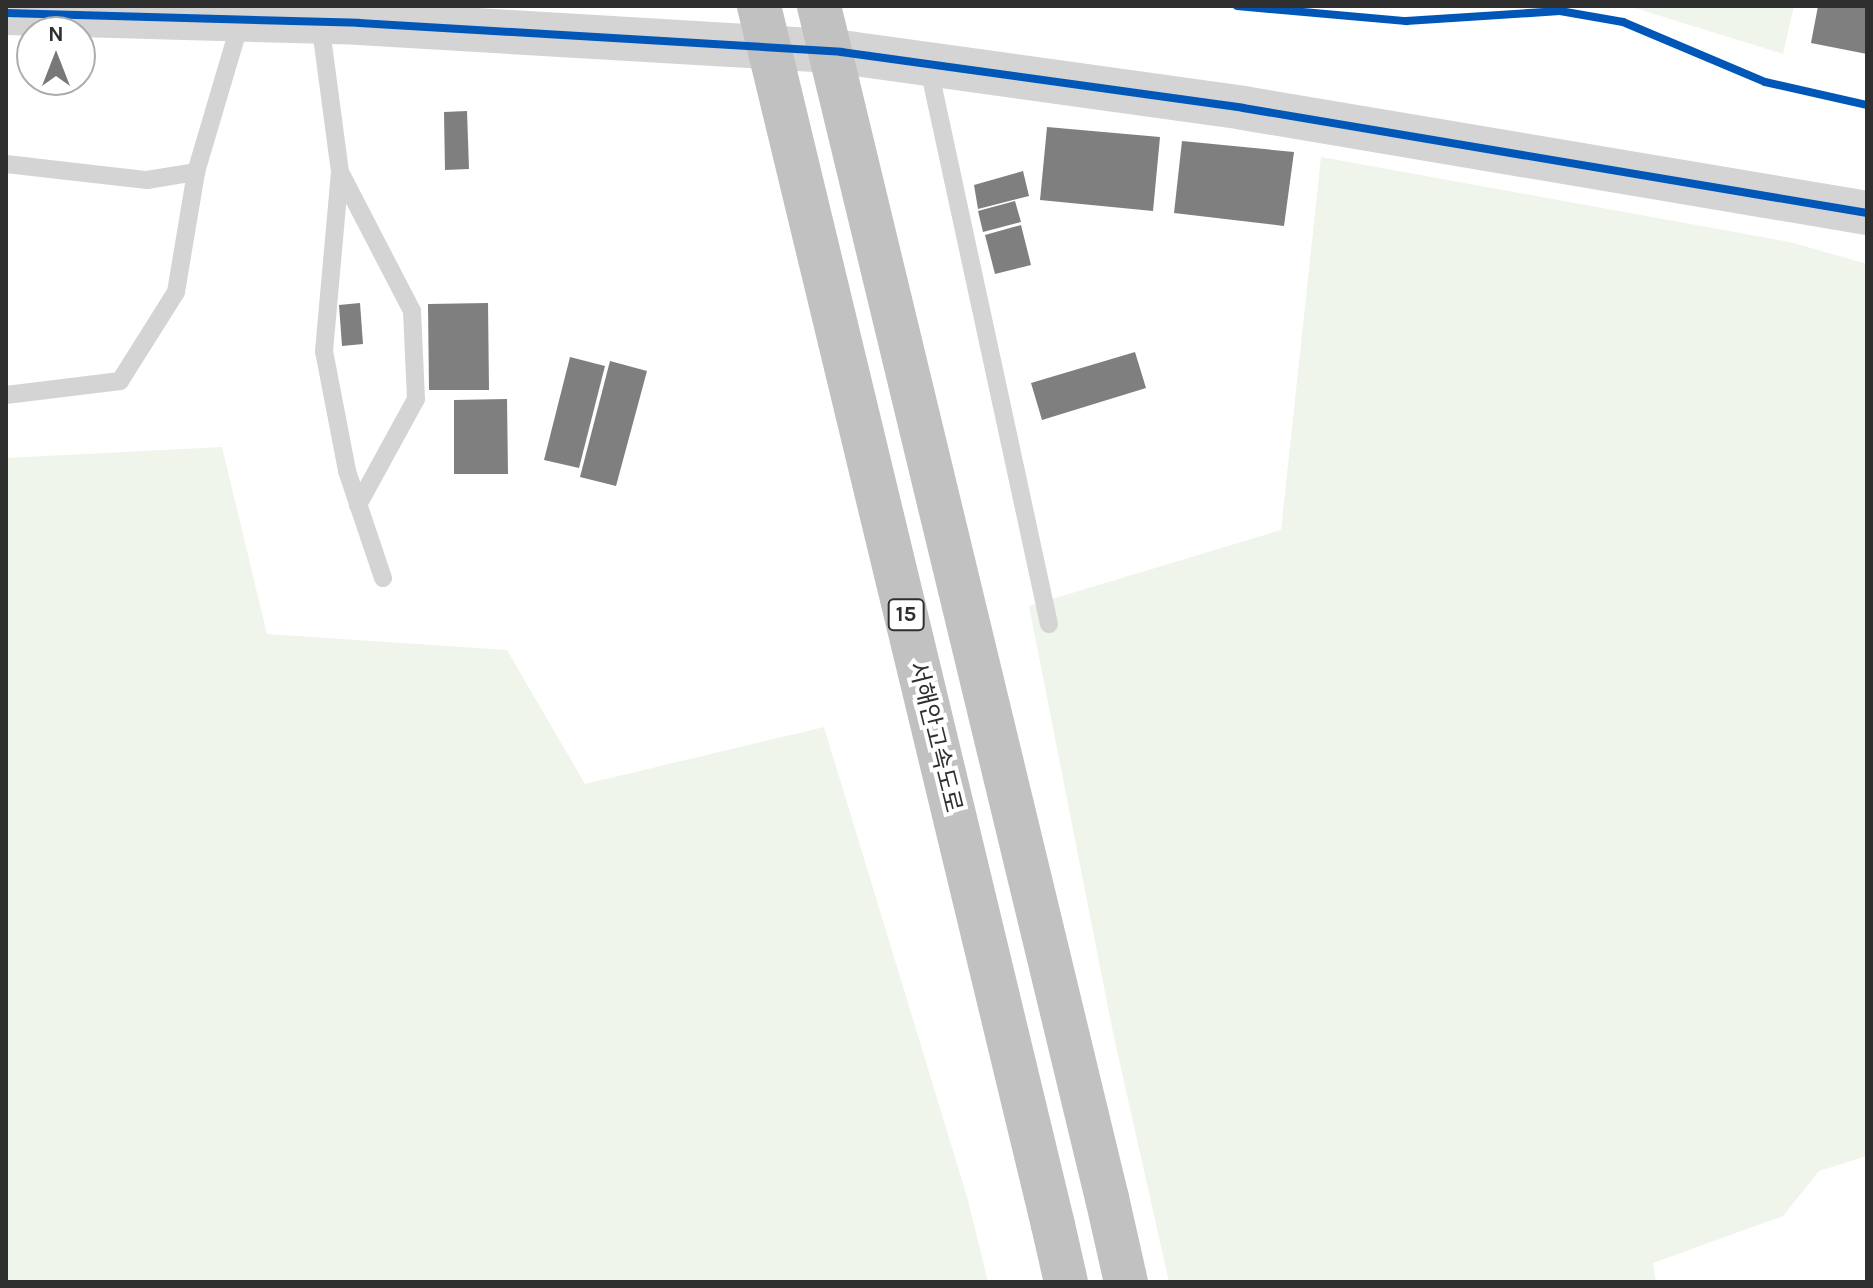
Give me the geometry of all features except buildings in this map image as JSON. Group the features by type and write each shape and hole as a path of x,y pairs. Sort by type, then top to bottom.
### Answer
{"highway":[{"name":"서해안고속도로","path":"759,6 1066,1282"},
{"name":"15","path":"819,6 1126,1282"}],"street":[{"path":"6,13 320,22 841,52 1243,108 1867,213"}],"lane":[{"path":"6,395 120,381 176,292 196,172 241,20"},
{"path":"320,22 340,172 324,351 358,505 383,578"},
{"path":"928,64 1049,624"},
{"path":"6,164 147,180 196,172"},
{"path":"340,172 412,311 416,399 358,505"}],"shaded area":[{"path":"1628,6 1794,6 1783,54"},
{"path":"1321,157 1790,242 1867,264 1867,1156 1819,1171 1783,1216 1653,1263 1656,1282 1169,1282 1113,1033 1029,606 1281,530"},
{"path":"222,447 267,634 507,650 585,784 824,727 968,1200 988,1282 6,1282 6,458"}],"cycle path":[{"path":"1237,6 1406,21 1560,11 1623,22 1765,82 1867,105"},
{"path":"6,13 359,23 841,52 1243,108 1867,213"}]}
